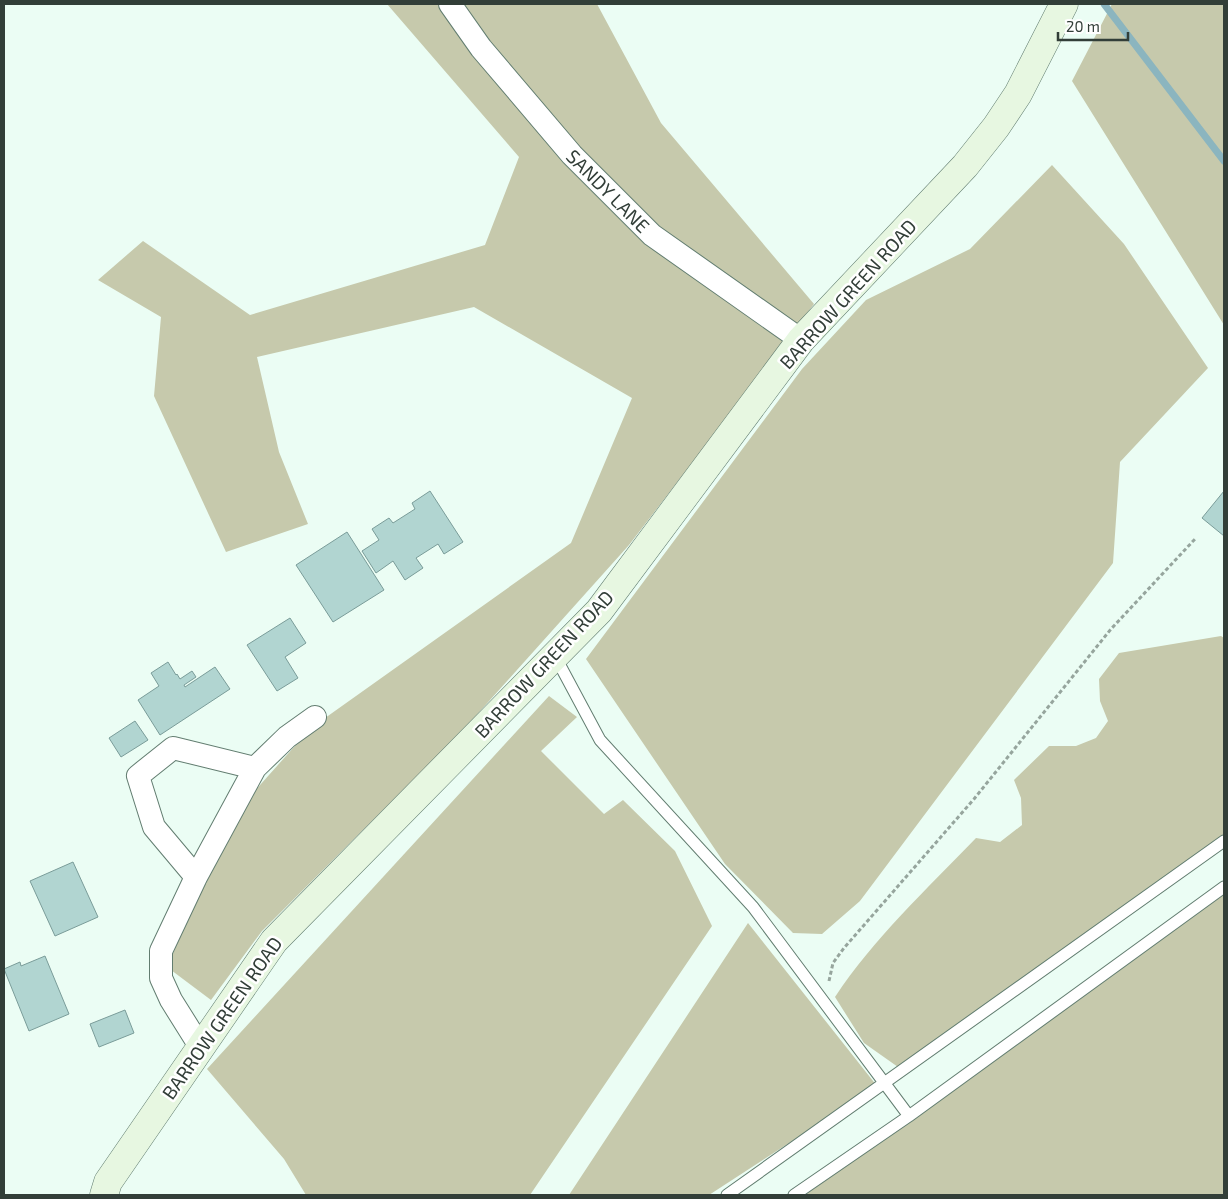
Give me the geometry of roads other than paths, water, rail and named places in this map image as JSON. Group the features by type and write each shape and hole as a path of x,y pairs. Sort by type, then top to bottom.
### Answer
{"street":[{"name":"SANDY LANE","path":"450,4 481,48 572,155 652,235 801,340"},
{"name":"BARROW GREEN ROAD","path":"104,1195 108,1182 274,941 599,611 801,340 965,166 996,127 1018,94 1064,4"},
{"path":"201,1048 171,1000 161,978 161,951 196,877 255,768 287,737 315,717"},
{"path":"196,877 154,827 138,776 173,748 255,768"}],"lane":[{"path":"555,656 600,740 753,907 909,1116"},
{"path":"727,1195 1224,841"},
{"path":"794,1195 909,1116 1224,888"}],"waterway":[{"path":"1104,4 1224,161"}]}
